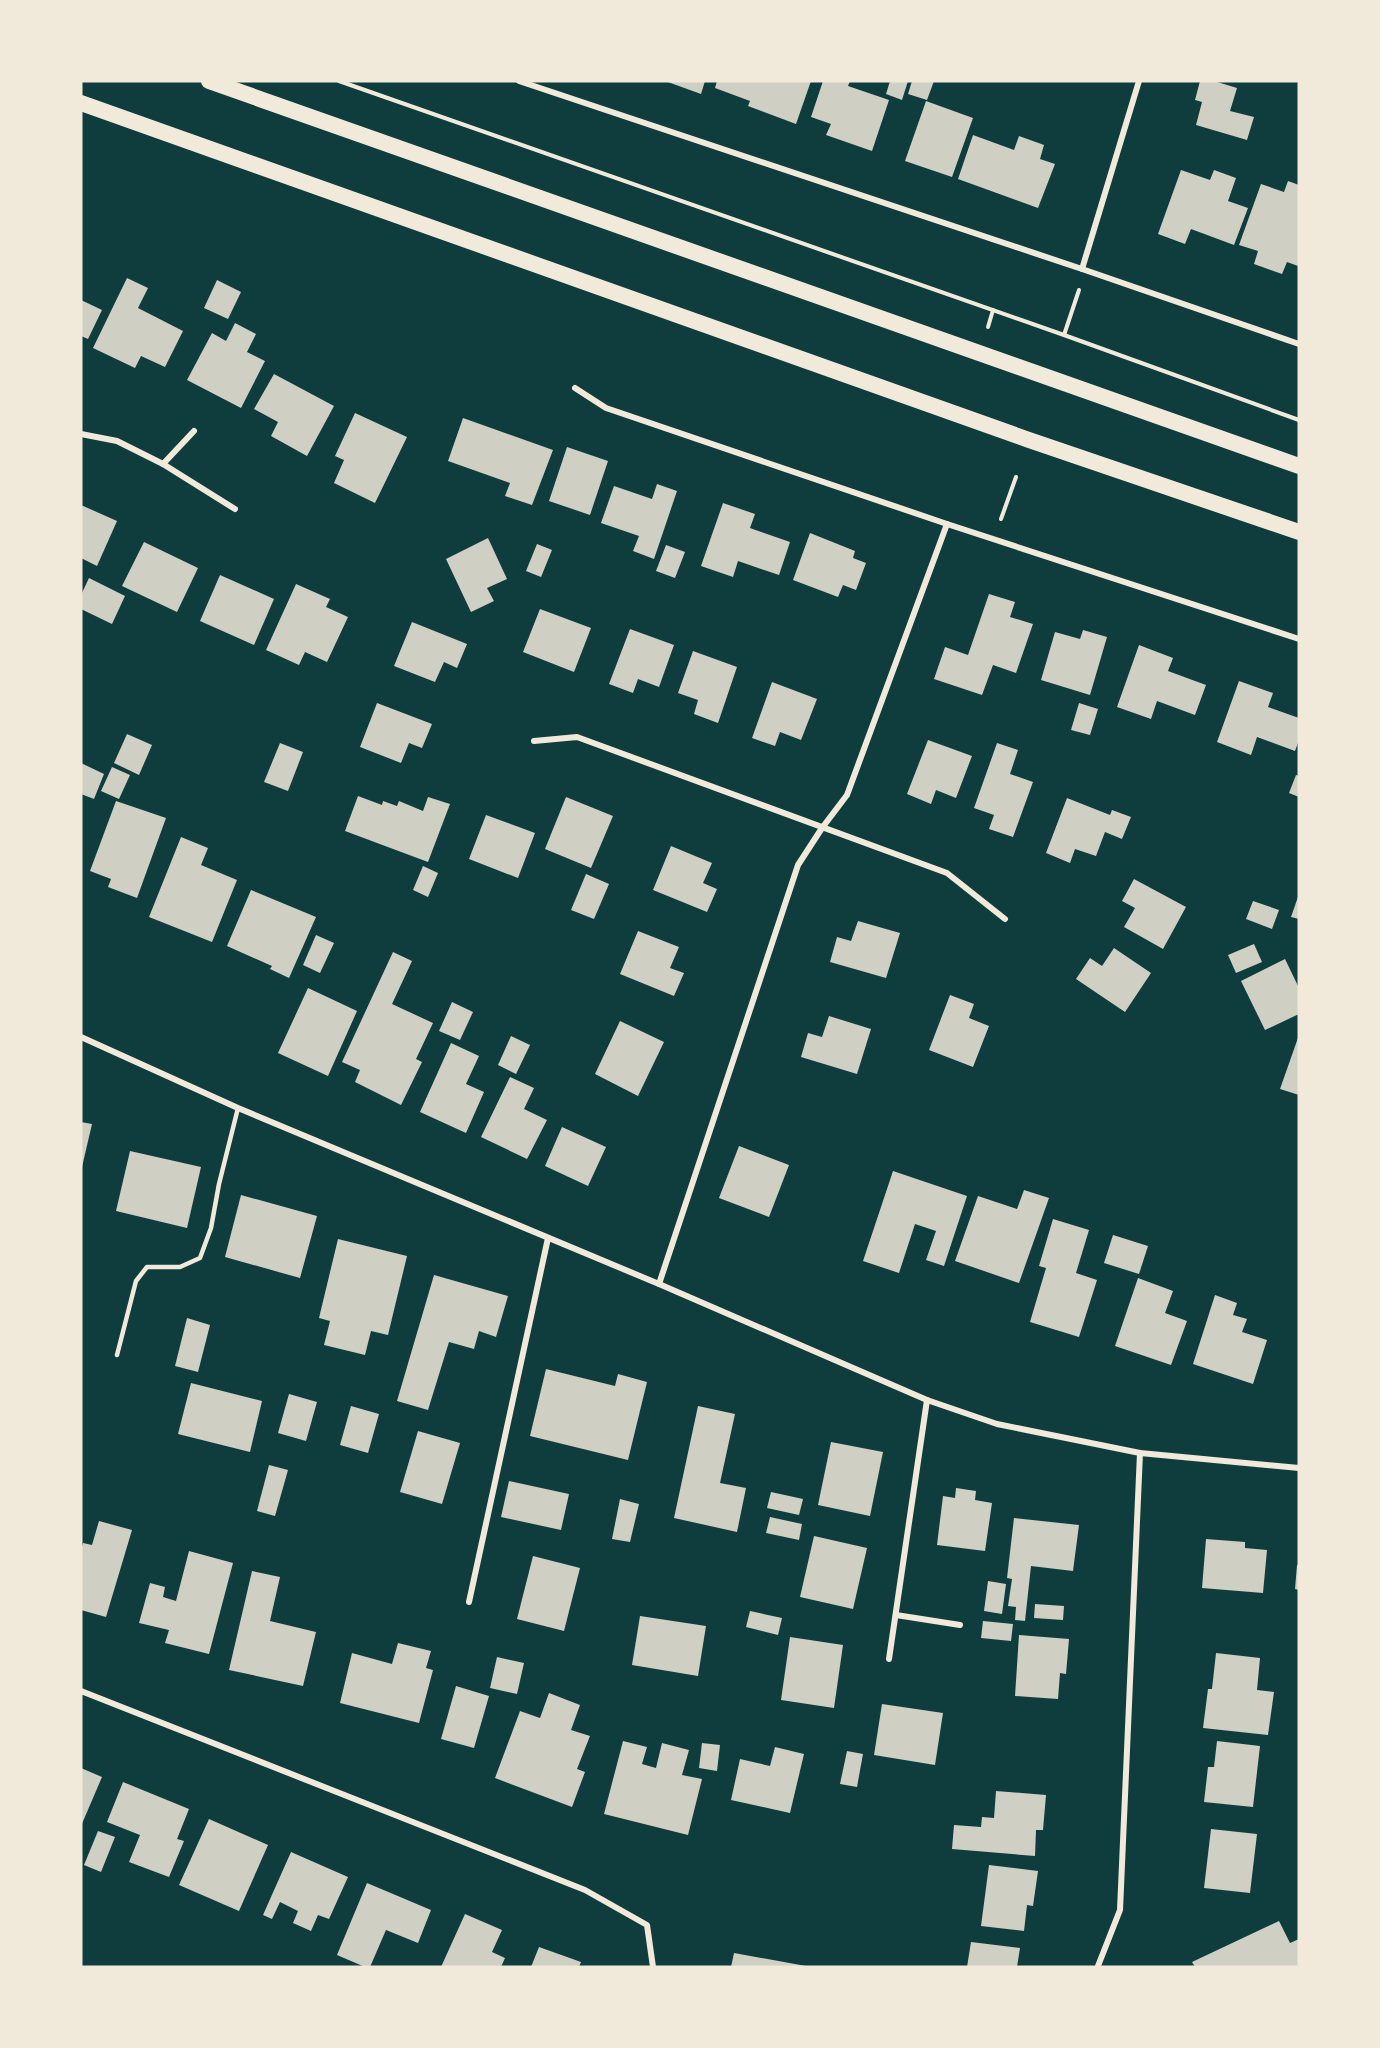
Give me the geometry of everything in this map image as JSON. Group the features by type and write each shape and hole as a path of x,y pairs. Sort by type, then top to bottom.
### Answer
{"highway":[{"path":"209,81 1299,466"},
{"path":"81,103 1029,440 1299,532"}],"street":[{"path":"519,81 1299,344"},
{"path":"1082,269 1139,81"},
{"path":"575,388 606,408 947,524 1299,639"},
{"path":"163,464 194,430"},
{"path":"81,434 117,441 163,464 235,509"},
{"path":"659,1284 798,865 847,795 947,524"},
{"path":"534,741 577,737 947,873 1005,919"},
{"path":"81,1037 238,1108 659,1284 927,1400 997,1424 1140,1453 1299,1468"},
{"path":"470,1602 548,1238"},
{"path":"889,1659 927,1400"},
{"path":"1098,1966 1120,1910 1140,1453"},
{"path":"896,1615 960,1624"},
{"path":"81,1691 585,1890 647,1925 653,1967"}],"lane":[{"path":"117,1355 136,1281 147,1267 180,1268 200,1258 211,1228 219,1184 238,1108"}],"path":[{"path":"339,81 1064,335 1299,420"},
{"path":"1064,335 1078,295 1082,269"},
{"path":"994,539 1016,477"}],"building":[{"path":"665,81 705,81 701,94"},
{"path":"717,81 811,81 796,124 748,106 750,101 715,88"},
{"path":"823,81 850,81 848,86 889,100 872,151 826,135 831,124 811,117"},
{"path":"890,81 908,81 902,100 886,94"},
{"path":"912,81 934,81 927,100 908,94"},
{"path":"1200,81 1214,81 1237,88 1230,111 1254,117 1247,140 1196,125 1202,102 1195,100"},
{"path":"926,101 973,118 952,177 905,161"},
{"path":"973,135 1014,150 1019,136 1044,145 1040,159 1055,164 1038,208 958,179"},
{"path":"1181,170 1210,180 1214,170 1236,178 1228,201 1248,208 1234,245 1191,229 1185,244 1158,234"},
{"path":"1288,181 1299,185 1299,261 1298,266 1287,262 1282,274 1254,264 1258,251 1239,245 1261,184 1284,192"},
{"path":"127,278 148,288 138,308 183,331 165,367 141,356 135,368 93,348"},
{"path":"217,280 241,292 228,319 204,308"},
{"path":"81,300 102,310 88,339 81,336"},
{"path":"235,323 256,334 247,352 265,361 241,408 187,380 212,333 226,341"},
{"path":"274,374 334,406 307,456 271,436 278,422 254,409"},
{"path":"355,413 407,437 375,503 334,483 344,460 335,456"},
{"path":"463,418 553,450 532,505 505,496 510,483 448,461"},
{"path":"567,447 608,461 590,515 549,501"},
{"path":"657,484 677,491 654,559 633,551 639,536 601,523 614,486 652,499"},
{"path":"723,503 755,514 750,528 790,542 779,575 738,561 733,577 701,566"},
{"path":"81,505 117,521 97,566 81,558"},
{"path":"810,533 855,551 853,558 866,563 856,590 843,585 838,597 793,580"},
{"path":"488,538 507,579 487,588 494,601 471,612 446,559"},
{"path":"144,542 198,568 177,612 122,586"},
{"path":"537,544 552,550 541,577 526,571"},
{"path":"666,545 685,552 675,578 656,571"},
{"path":"220,575 274,599 254,645 200,621"},
{"path":"89,578 125,596 112,624 81,609 81,595"},
{"path":"296,584 330,599 326,607 348,617 327,662 305,652 299,665 266,650"},
{"path":"989,594 1015,602 1010,617 1033,624 1016,673 993,665 982,695 934,679 945,647 968,655"},
{"path":"540,609 591,628 574,672 523,652"},
{"path":"412,622 467,644 457,668 444,662 435,682 394,666"},
{"path":"630,629 674,645 659,687 638,679 633,693 609,684"},
{"path":"1083,630 1107,637 1090,695 1041,680 1055,632 1080,639"},
{"path":"1139,645 1173,658 1168,671 1206,685 1195,715 1157,701 1151,719 1117,707"},
{"path":"693,651 737,667 718,723 694,714 698,700 678,693"},
{"path":"1239,681 1273,693 1268,707 1299,718 1299,740 1295,751 1257,737 1251,755 1217,742"},
{"path":"772,682 817,699 801,740 780,732 775,746 752,738"},
{"path":"377,703 432,724 422,748 409,743 401,763 360,747"},
{"path":"1079,703 1098,709 1090,735 1071,730"},
{"path":"127,734 152,745 139,775 114,763"},
{"path":"928,740 972,756 956,798 936,790 931,804 907,794"},
{"path":"280,743 303,752 288,791 264,782"},
{"path":"997,743 1018,750 1010,774 1033,782 1013,837 989,829 994,815 974,808"},
{"path":"81,763 104,774 94,799 81,794"},
{"path":"112,767 130,775 119,799 101,791"},
{"path":"1296,775 1299,776 1299,797 1289,793"},
{"path":"358,796 382,805 383,801 397,806 399,801 423,811 428,797 450,804 428,862 345,831"},
{"path":"566,797 613,816 591,868 545,849"},
{"path":"1067,798 1110,815 1112,810 1131,817 1122,839 1105,832 1096,856 1075,849 1070,863 1046,853"},
{"path":"116,801 166,818 137,898 108,887 111,879 90,871"},
{"path":"486,815 535,833 518,878 469,859"},
{"path":"181,837 208,848 201,865 237,880 212,942 149,917"},
{"path":"671,846 712,863 703,883 717,889 707,912 653,890"},
{"path":"423,866 438,873 428,897 413,890"},
{"path":"586,874 609,884 594,919 571,910"},
{"path":"1134,879 1186,907 1163,949 1124,927 1135,908 1122,901"},
{"path":"251,890 316,917 289,978 270,969 272,966 227,946"},
{"path":"1299,894 1299,919 1291,917"},
{"path":"1253,901 1279,910 1272,929 1246,919"},
{"path":"858,921 900,933 886,978 830,962 837,937 851,941"},
{"path":"638,931 679,947 670,968 684,973 674,996 620,974"},
{"path":"316,935 334,943 320,973 303,965"},
{"path":"1254,944 1262,962 1236,973 1228,955"},
{"path":"1114,948 1151,973 1125,1012 1076,979 1090,958 1102,966"},
{"path":"393,952 412,961 392,1004 433,1023 416,1059 422,1062 401,1105 355,1082 360,1070 342,1062"},
{"path":"1285,959 1299,988 1299,1014 1265,1030 1241,981"},
{"path":"308,988 357,1011 328,1076 278,1053"},
{"path":"950,995 974,1004 969,1018 989,1026 973,1067 929,1050"},
{"path":"452,1002 473,1012 460,1040 439,1031"},
{"path":"829,1016 871,1029 857,1074 801,1057 808,1033 822,1037"},
{"path":"620,1021 664,1042 638,1096 595,1074"},
{"path":"1299,1035 1299,1095 1280,1089"},
{"path":"511,1036 530,1045 516,1074 498,1065"},
{"path":"451,1043 479,1056 466,1084 484,1092 466,1133 420,1112"},
{"path":"510,1077 534,1088 524,1109 547,1120 527,1159 481,1137"},
{"path":"81,1122 92,1124 82,1167 81,1167"},
{"path":"562,1127 606,1147 588,1186 545,1166"},
{"path":"739,1146 789,1165 769,1217 719,1198"},
{"path":"130,1151 201,1167 187,1228 116,1211"},
{"path":"893,1171 967,1196 944,1266 926,1260 936,1231 915,1224 899,1273 863,1261"},
{"path":"1024,1190 1049,1198 1019,1283 955,1261 978,1196 1017,1209"},
{"path":"241,1195 317,1216 300,1278 225,1257"},
{"path":"1053,1219 1089,1230 1076,1273 1097,1280 1079,1337 1030,1322 1046,1268 1039,1266"},
{"path":"1113,1235 1148,1246 1139,1274 1104,1263"},
{"path":"338,1239 407,1256 388,1335 371,1331 365,1355 324,1345 330,1321 319,1318"},
{"path":"434,1275 508,1296 496,1337 479,1331 474,1349 449,1342 428,1410 397,1401"},
{"path":"1138,1278 1173,1291 1165,1313 1187,1321 1171,1365 1115,1346"},
{"path":"1215,1295 1237,1303 1233,1315 1247,1319 1242,1332 1267,1340 1253,1384 1193,1364"},
{"path":"187,1318 210,1325 198,1372 175,1366"},
{"path":"546,1369 615,1386 618,1374 647,1382 628,1460 530,1436"},
{"path":"191,1383 262,1401 250,1452 178,1434"},
{"path":"289,1394 317,1402 306,1441 278,1433"},
{"path":"351,1406 379,1414 368,1453 340,1445"},
{"path":"698,1406 735,1414 720,1483 746,1488 737,1532 674,1518"},
{"path":"418,1431 460,1443 442,1504 400,1492"},
{"path":"831,1442 883,1452 870,1516 818,1505"},
{"path":"269,1465 288,1470 275,1516 257,1511"},
{"path":"509,1481 569,1494 561,1530 501,1517"},
{"path":"956,1488 976,1491 975,1500 992,1503 985,1551 937,1545 943,1496 955,1498"},
{"path":"771,1492 803,1499 799,1515 767,1508"},
{"path":"620,1499 639,1504 630,1542 612,1539"},
{"path":"770,1517 802,1524 799,1540 766,1533"},
{"path":"1014,1518 1079,1525 1073,1571 1031,1566 1025,1621 1015,1620 1016,1607 1008,1606 1012,1579 1007,1578"},
{"path":"99,1521 132,1530 106,1617 81,1610 81,1550 83,1543 92,1545"},
{"path":"814,1536 867,1548 853,1609 800,1597"},
{"path":"1206,1539 1245,1542 1245,1548 1267,1550 1263,1593 1202,1588"},
{"path":"189,1551 233,1563 209,1654 165,1643 169,1630 139,1623 150,1583 165,1587 163,1597 176,1601"},
{"path":"533,1556 580,1568 564,1631 517,1619"},
{"path":"1297,1565 1299,1565 1299,1590 1295,1589"},
{"path":"252,1571 280,1577 270,1621 316,1632 303,1686 229,1670"},
{"path":"988,1581 1006,1584 1002,1614 984,1611"},
{"path":"1035,1604 1064,1606 1063,1620 1034,1618"},
{"path":"750,1611 782,1618 778,1635 746,1627"},
{"path":"640,1616 706,1626 698,1676 632,1665"},
{"path":"983,1621 1013,1624 1011,1641 981,1638"},
{"path":"1019,1635 1069,1639 1066,1674 1060,1673 1058,1699 1015,1696"},
{"path":"790,1637 843,1645 834,1708 781,1700"},
{"path":"398,1643 431,1651 426,1668 433,1670 419,1723 340,1703 352,1653 392,1664"},
{"path":"1216,1653 1260,1658 1257,1690 1274,1692 1268,1735 1203,1728 1208,1689 1212,1689"},
{"path":"497,1657 524,1663 517,1694 490,1688"},
{"path":"456,1686 489,1696 474,1748 441,1739"},
{"path":"549,1693 580,1705 571,1730 590,1736 577,1769 585,1772 572,1807 495,1778 520,1711 540,1718"},
{"path":"882,1704 943,1713 935,1765 874,1755"},
{"path":"623,1741 647,1747 642,1764 656,1768 662,1743 689,1750 682,1775 702,1779 688,1835 604,1814"},
{"path":"1217,1741 1260,1746 1253,1807 1204,1802 1208,1767 1214,1767"},
{"path":"702,1743 720,1745 717,1771 699,1768"},
{"path":"775,1747 804,1754 790,1813 731,1800 740,1759 770,1766"},
{"path":"847,1751 863,1754 857,1787 840,1784"},
{"path":"81,1768 102,1777 81,1826"},
{"path":"123,1782 189,1809 177,1839 184,1841 169,1877 129,1862 140,1835 107,1822"},
{"path":"996,1791 1046,1795 1043,1830 1036,1830 1035,1856 952,1849 954,1825 981,1827 982,1817 994,1818"},
{"path":"209,1819 268,1845 239,1911 179,1885"},
{"path":"1211,1829 1257,1834 1250,1893 1204,1888"},
{"path":"98,1831 115,1837 101,1872 84,1865"},
{"path":"291,1852 348,1877 329,1919 318,1915 311,1931 293,1923 298,1911 280,1902 272,1919 263,1915"},
{"path":"989,1865 1038,1871 1033,1906 1027,1905 1024,1931 981,1926"},
{"path":"367,1883 431,1910 418,1943 386,1930 370,1967 337,1955"},
{"path":"465,1914 502,1930 492,1952 505,1958 501,1967 441,1967"},
{"path":"1279,1921 1290,1943 1299,1939 1299,1967 1195,1967 1192,1962"},
{"path":"971,1942 1020,1948 1017,1967 967,1967"},
{"path":"539,1947 581,1962 579,1967 531,1967"},
{"path":"734,1953 806,1966 806,1967 731,1967"}]}
